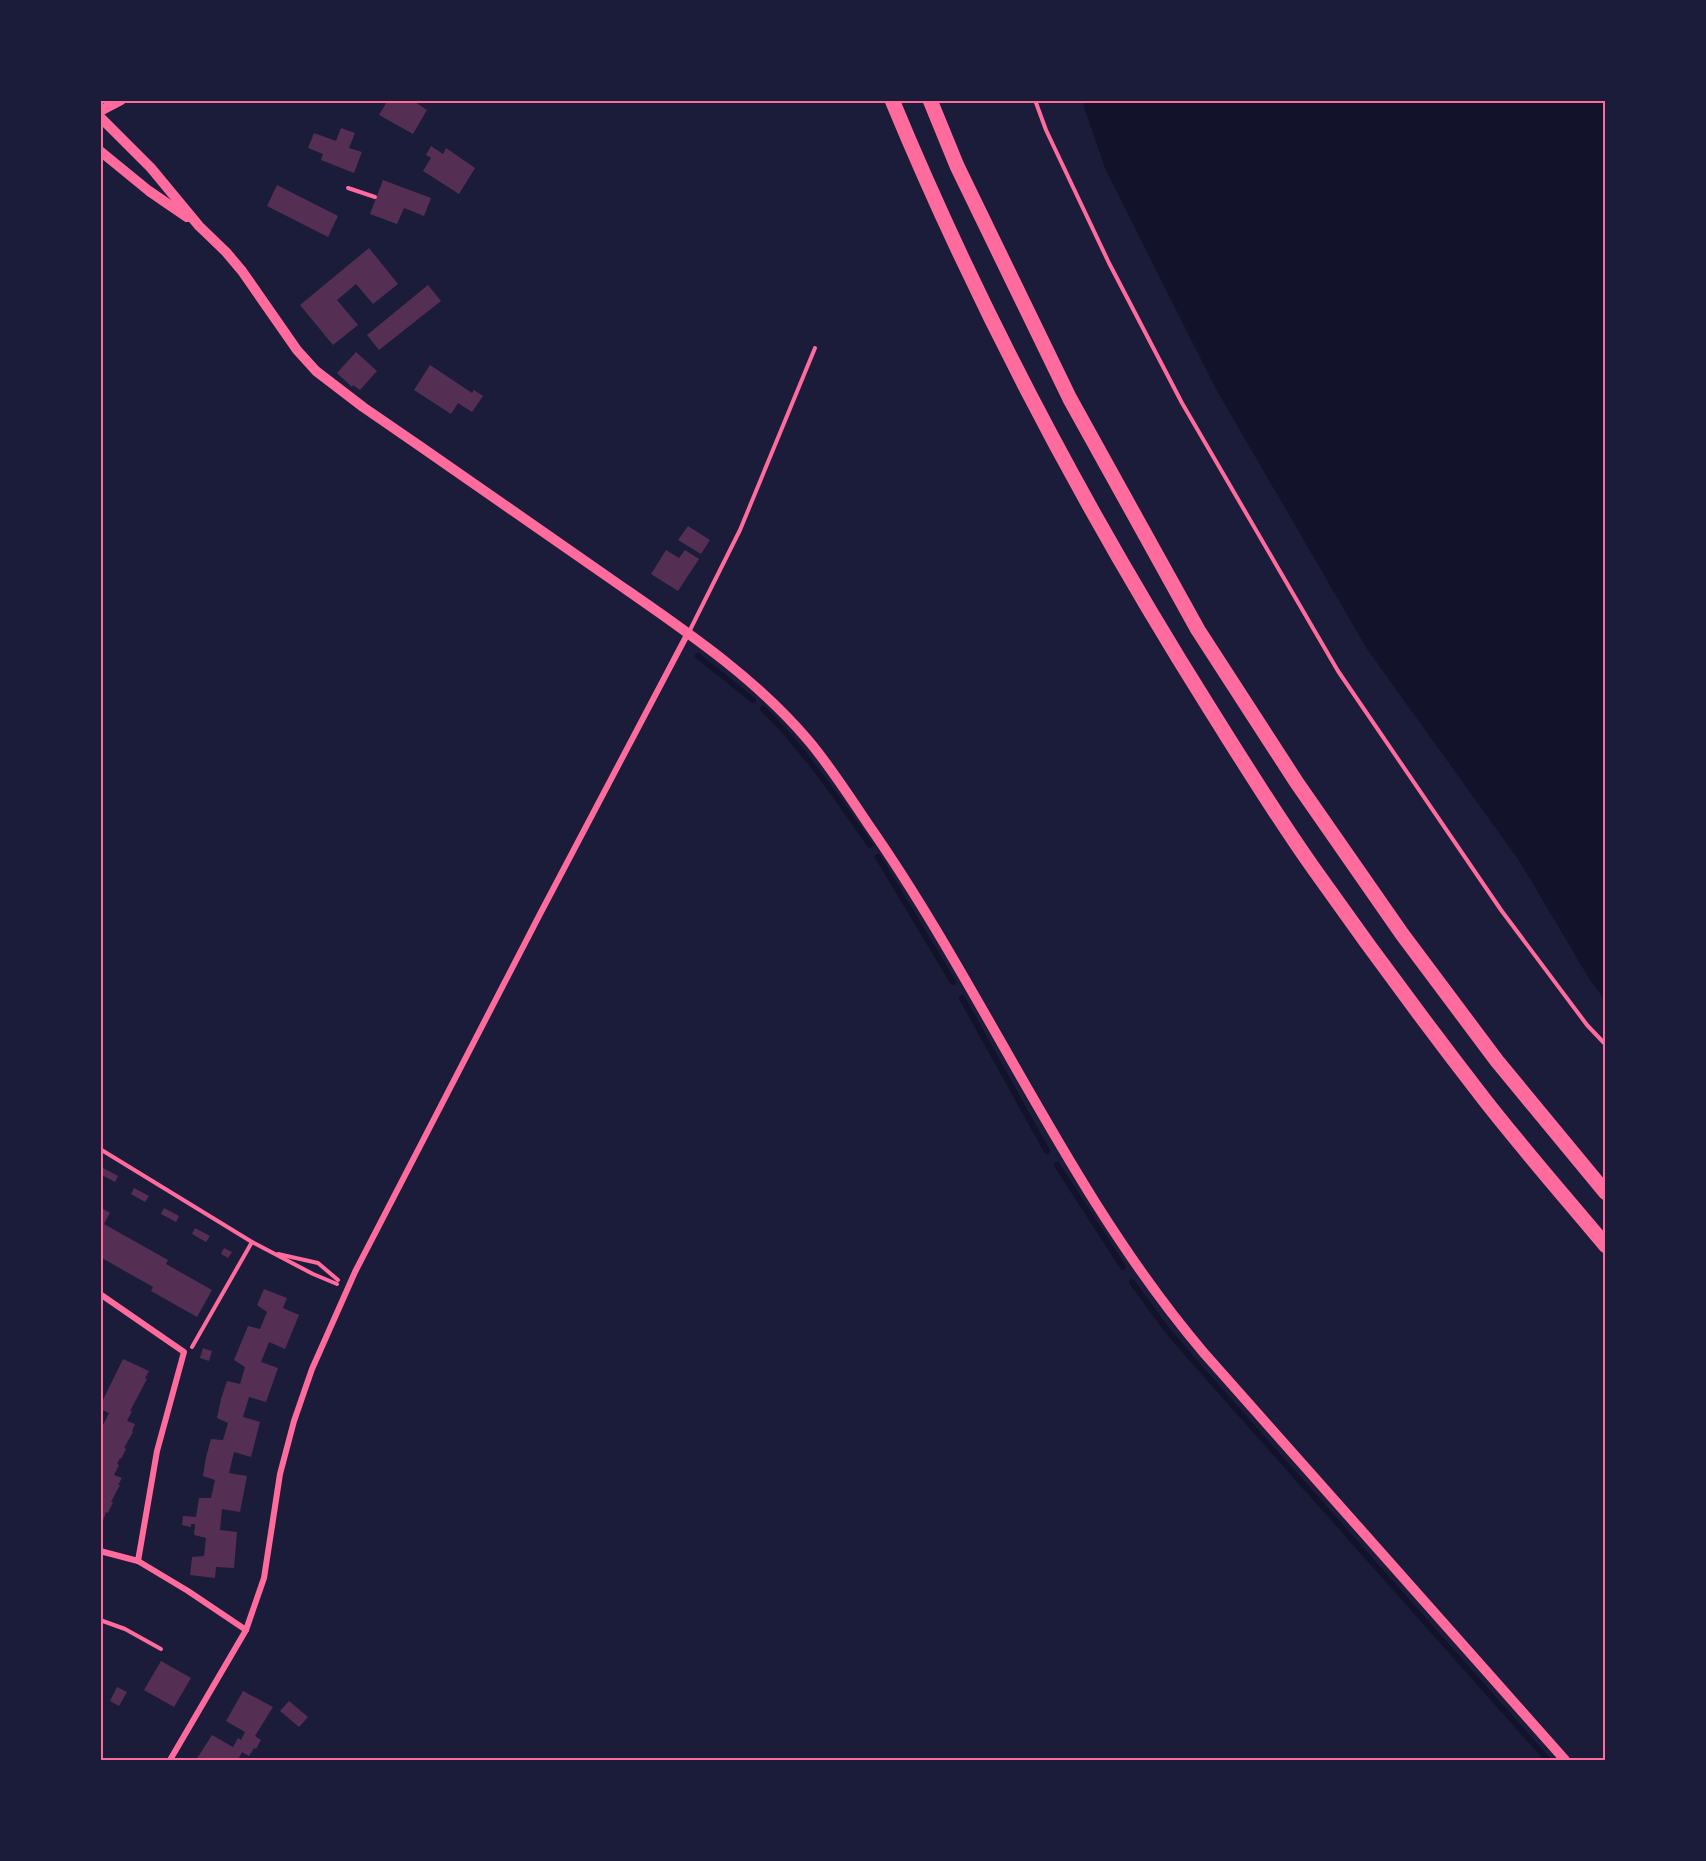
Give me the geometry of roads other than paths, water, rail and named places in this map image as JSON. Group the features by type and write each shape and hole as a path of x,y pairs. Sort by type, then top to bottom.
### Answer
{"highway":[{"path":"892,100 928,186 1046,427 1104,534 1174,652 1259,787 1312,867 1368,945 1485,1101 1605,1246"},
{"path":"930,100 957,166 1070,399 1198,630 1297,783 1402,934 1497,1061 1605,1193"}],"street":[{"path":"100,111 121,100"},
{"path":"100,117 151,168 200,226 226,252 242,271 297,350 316,371 363,407 688,633 767,696 807,739 914,892 1070,1162 1138,1266 1182,1327 1565,1761"},
{"path":"100,151 149,191 200,226"},
{"path":"170,1761 246,1630 264,1578 280,1474 294,1421 312,1369 348,1288 540,914 688,633"},
{"path":"100,1294 184,1352 157,1451 138,1561"},
{"path":"100,1551 138,1561 246,1630"}],"lane":[{"path":"688,633 740,530 815,348"}],"waterway":[{"path":"698,656 753,700"},
{"path":"763,709 807,758 870,845"},
{"path":"878,857 953,982"},
{"path":"962,998 1047,1151"},
{"path":"1057,1165 1123,1267"},
{"path":"1132,1282 1167,1330 1207,1376 1548,1760"}]}
